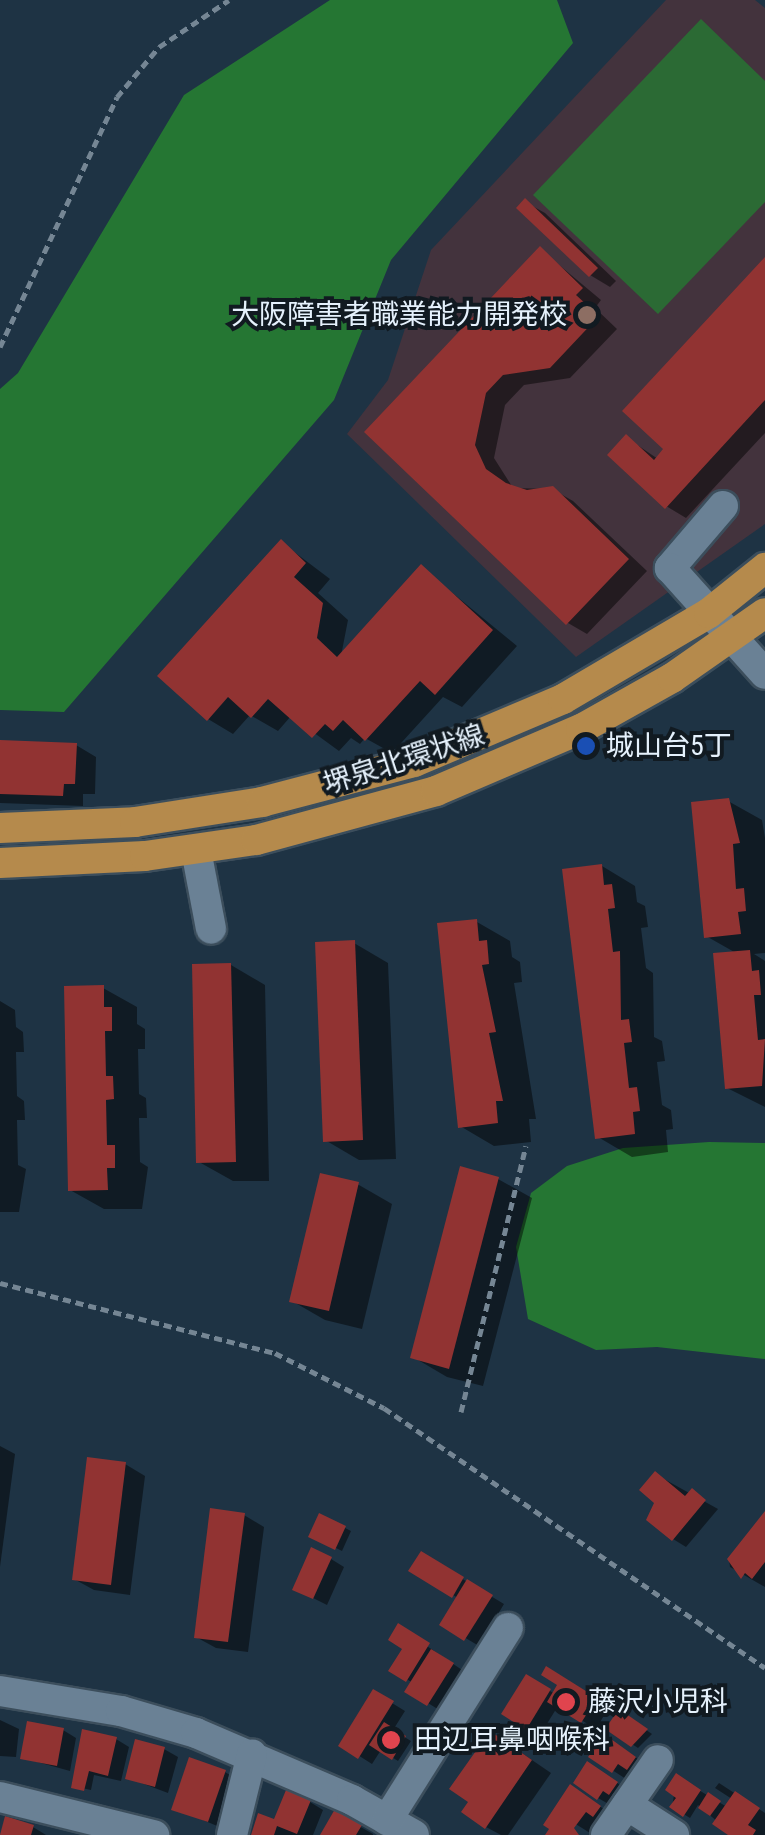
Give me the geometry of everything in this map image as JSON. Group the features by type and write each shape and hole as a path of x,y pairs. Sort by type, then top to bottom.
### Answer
{"main road":[{"name":"堺泉北環状線","path":"0,828 172,817 262,802 414,762 563,699 709,613 765,568"},
{"name":"堺泉北環状線","path":"0,863 196,850 342,820 508,764 733,639 765,614"}],"street":[{"path":"724,506 670,568 765,674"},
{"path":"196,850 211,929"},
{"path":"387,1820 508,1628"},
{"path":"0,1690 121,1712 252,1754 414,1835"},
{"path":"232,1835 252,1754"},
{"path":"606,1835 658,1760"},
{"path":"0,1797 55,1821 154,1835"},
{"path":"627,1805 674,1835"}],"path":[{"path":"0,347 117,97 159,47 230,0"},
{"path":"461,1412 526,1146"},
{"path":"0,1283 275,1353 384,1408 765,1668"}],"shaded area":[{"name":"大阪障害者職業能力開発校","path":"666,0 755,0 765,8 765,524 576,657 347,434 388,380 431,250"}],"green space":[{"path":"330,0 557,0 573,43 391,260 334,400 64,712 0,710 0,389 18,373 184,95"},
{"path":"701,19 765,81 765,202 658,314 533,195"},
{"path":"765,1143 765,1359 657,1347 596,1350 528,1319 516,1247 531,1193 567,1166 623,1148"}],"building":[{"path":"525,198 598,268 589,277 516,208"},
{"path":"540,246 583,288 576,295 599,316 550,368 503,375 486,393 475,445 486,469 506,483 527,490 553,486 629,559 566,625 364,432"},
{"path":"765,257 765,400 665,509 607,455 626,434 654,460 663,449 622,411"},
{"path":"281,539 306,563 294,577 323,603 317,638 337,657 421,564 493,630 435,695 420,681 365,741 343,720 333,731 325,724 312,738 268,699 251,718 228,697 207,721 157,676"},
{"path":"0,740 77,743 75,784 64,784 63,796 0,794"},
{"path":"729,798 740,843 733,844 736,889 744,888 746,911 738,912 741,934 704,938 691,802"},
{"path":"602,864 604,885 612,884 615,908 608,909 613,952 620,951 621,1020 629,1019 632,1042 624,1043 629,1088 637,1087 640,1111 633,1112 635,1134 595,1139 562,869"},
{"path":"477,919 479,941 487,940 489,964 482,965 496,1032 489,1033 503,1101 496,1101 498,1123 458,1128 437,923"},
{"path":"355,940 363,1140 323,1142 315,942"},
{"path":"750,950 752,971 759,970 761,995 754,995 758,1040 765,1039 762,1086 725,1089 713,953"},
{"path":"231,963 236,1162 196,1163 192,964"},
{"path":"104,985 104,1007 112,1007 112,1031 105,1031 106,1076 113,1076 114,1099 106,1100 107,1145 115,1145 115,1168 107,1168 108,1190 68,1191 64,986"},
{"path":"460,1166 499,1177 449,1369 410,1358"},
{"path":"320,1173 359,1182 329,1311 289,1302"},
{"path":"87,1457 126,1462 111,1585 72,1580"},
{"path":"655,1471 685,1496 692,1488 706,1500 672,1541 646,1520 654,1503 639,1490"},
{"path":"210,1508 245,1513 228,1642 194,1638"},
{"path":"765,1511 765,1562 752,1579 745,1573 741,1579 727,1559"},
{"path":"319,1513 346,1526 335,1550 308,1537"},
{"path":"311,1547 332,1557 313,1599 292,1590"},
{"path":"421,1551 464,1577 452,1598 408,1571"},
{"path":"467,1579 493,1595 464,1641 439,1625"},
{"path":"398,1623 430,1643 406,1682 388,1671 402,1649 388,1640"},
{"path":"431,1649 454,1663 427,1706 404,1692"},
{"path":"546,1666 597,1698 581,1723 547,1702 557,1685 541,1675"},
{"path":"526,1674 551,1689 526,1730 501,1714"},
{"path":"373,1689 394,1701 358,1759 338,1746"},
{"path":"619,1709 648,1729 631,1747 605,1729"},
{"path":"27,1721 64,1728 57,1766 20,1759"},
{"path":"384,1722 406,1736 392,1760 369,1745"},
{"path":"82,1729 117,1737 108,1776 89,1771 84,1791 71,1788"},
{"path":"490,1731 532,1760 485,1829 461,1812 468,1802 449,1789"},
{"path":"604,1734 636,1757 627,1770 618,1764 612,1773 588,1757"},
{"path":"135,1739 165,1747 155,1787 125,1779"},
{"path":"189,1757 226,1770 208,1822 171,1810"},
{"path":"587,1761 618,1782 609,1795 603,1791 597,1800 573,1783"},
{"path":"676,1773 701,1790 683,1817 669,1807 676,1798 665,1790"},
{"path":"570,1784 601,1806 593,1817 586,1812 574,1828 579,1835 545,1835 549,1829 543,1825"},
{"path":"286,1790 311,1800 297,1834 277,1826 274,1835 251,1835 258,1813 274,1819"},
{"path":"735,1791 760,1808 748,1825 756,1830 753,1835 728,1835 712,1824"},
{"path":"708,1792 721,1801 710,1816 698,1808"},
{"path":"335,1809 362,1825 356,1835 320,1835"},
{"path":"5,1816 34,1825 31,1835 0,1835"}],"place":[{"name":"大阪障害者職業能力開発校","path":"587,315"},
{"name":"城山台5丁","path":"586,746"},
{"name":"藤沢小児科","path":"566,1702"},
{"name":"田辺耳鼻咽喉科","path":"391,1740"}]}
